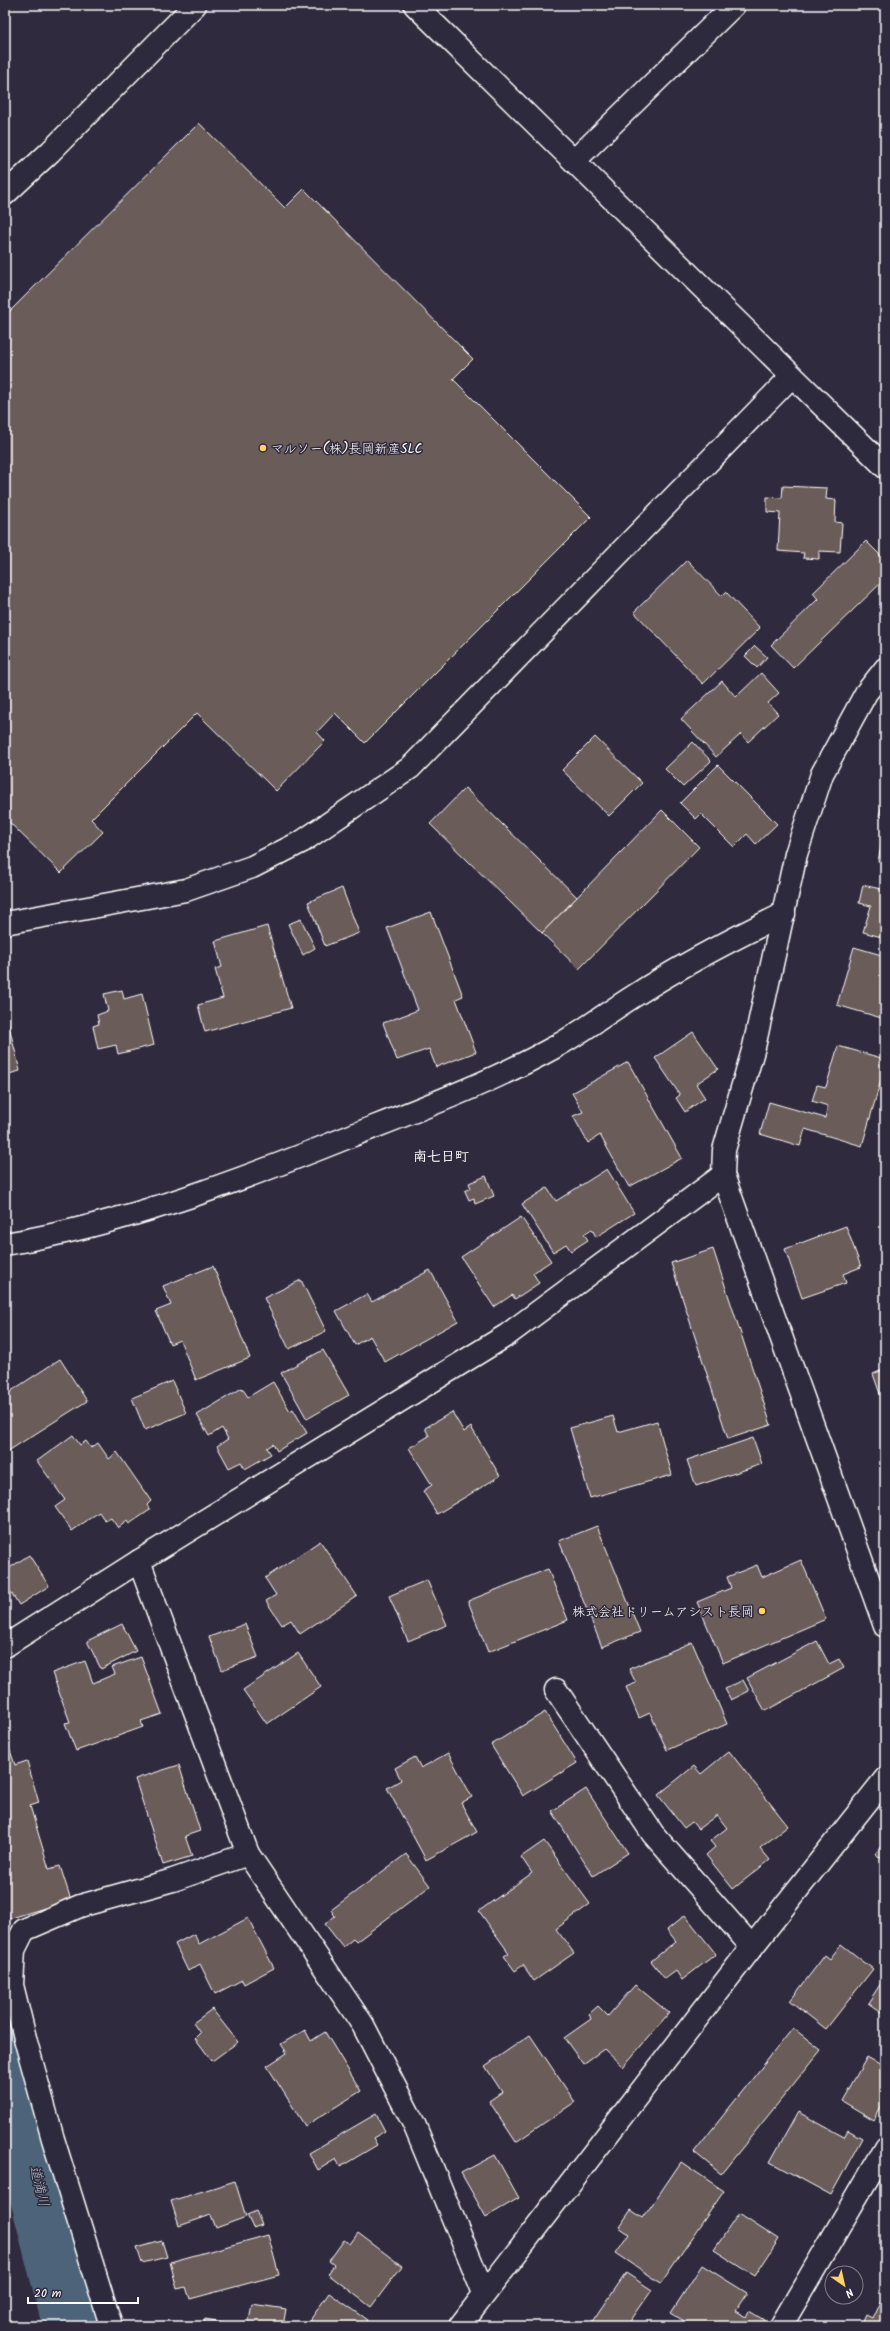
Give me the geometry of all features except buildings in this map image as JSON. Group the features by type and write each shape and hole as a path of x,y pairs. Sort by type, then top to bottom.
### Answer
{"street":[{"path":"5,194 50,152 195,5"},
{"path":"415,5 885,467"},
{"path":"574,161 734,5"},
{"path":"5,923 186,890 252,867 303,841 359,805 410,768 792,376"},
{"path":"885,669 866,693 822,774 796,854 754,1047 724,1150 723,1175 885,1626"},
{"path":"5,1244 56,1236 149,1210 258,1174 476,1087 556,1046 636,995 722,944 784,914"},
{"path":"5,1646 139,1561 507,1335 723,1175"},
{"path":"139,1561 248,1854 363,2025 414,2124 484,2293"},
{"path":"556,1690 653,1834 752,1947"},
{"path":"460,2326 752,1947 885,1779"},
{"path":"109,2326 110,2322 53,2139 24,2035 12,1985 14,1950 24,1930 80,1906 173,1880 248,1854"},
{"path":"781,2326 885,2148"}],"waterway":[{"name":"道満川","path":"5,2047 76,2326"}],"place":[{"name":"マルソー(株)長岡新産SLC","path":"263,448"},
{"name":"株式会社ドリームアシスト長岡","path":"762,1611"}],"district":[{"name":"南七日町","path":"441,1156"}]}
